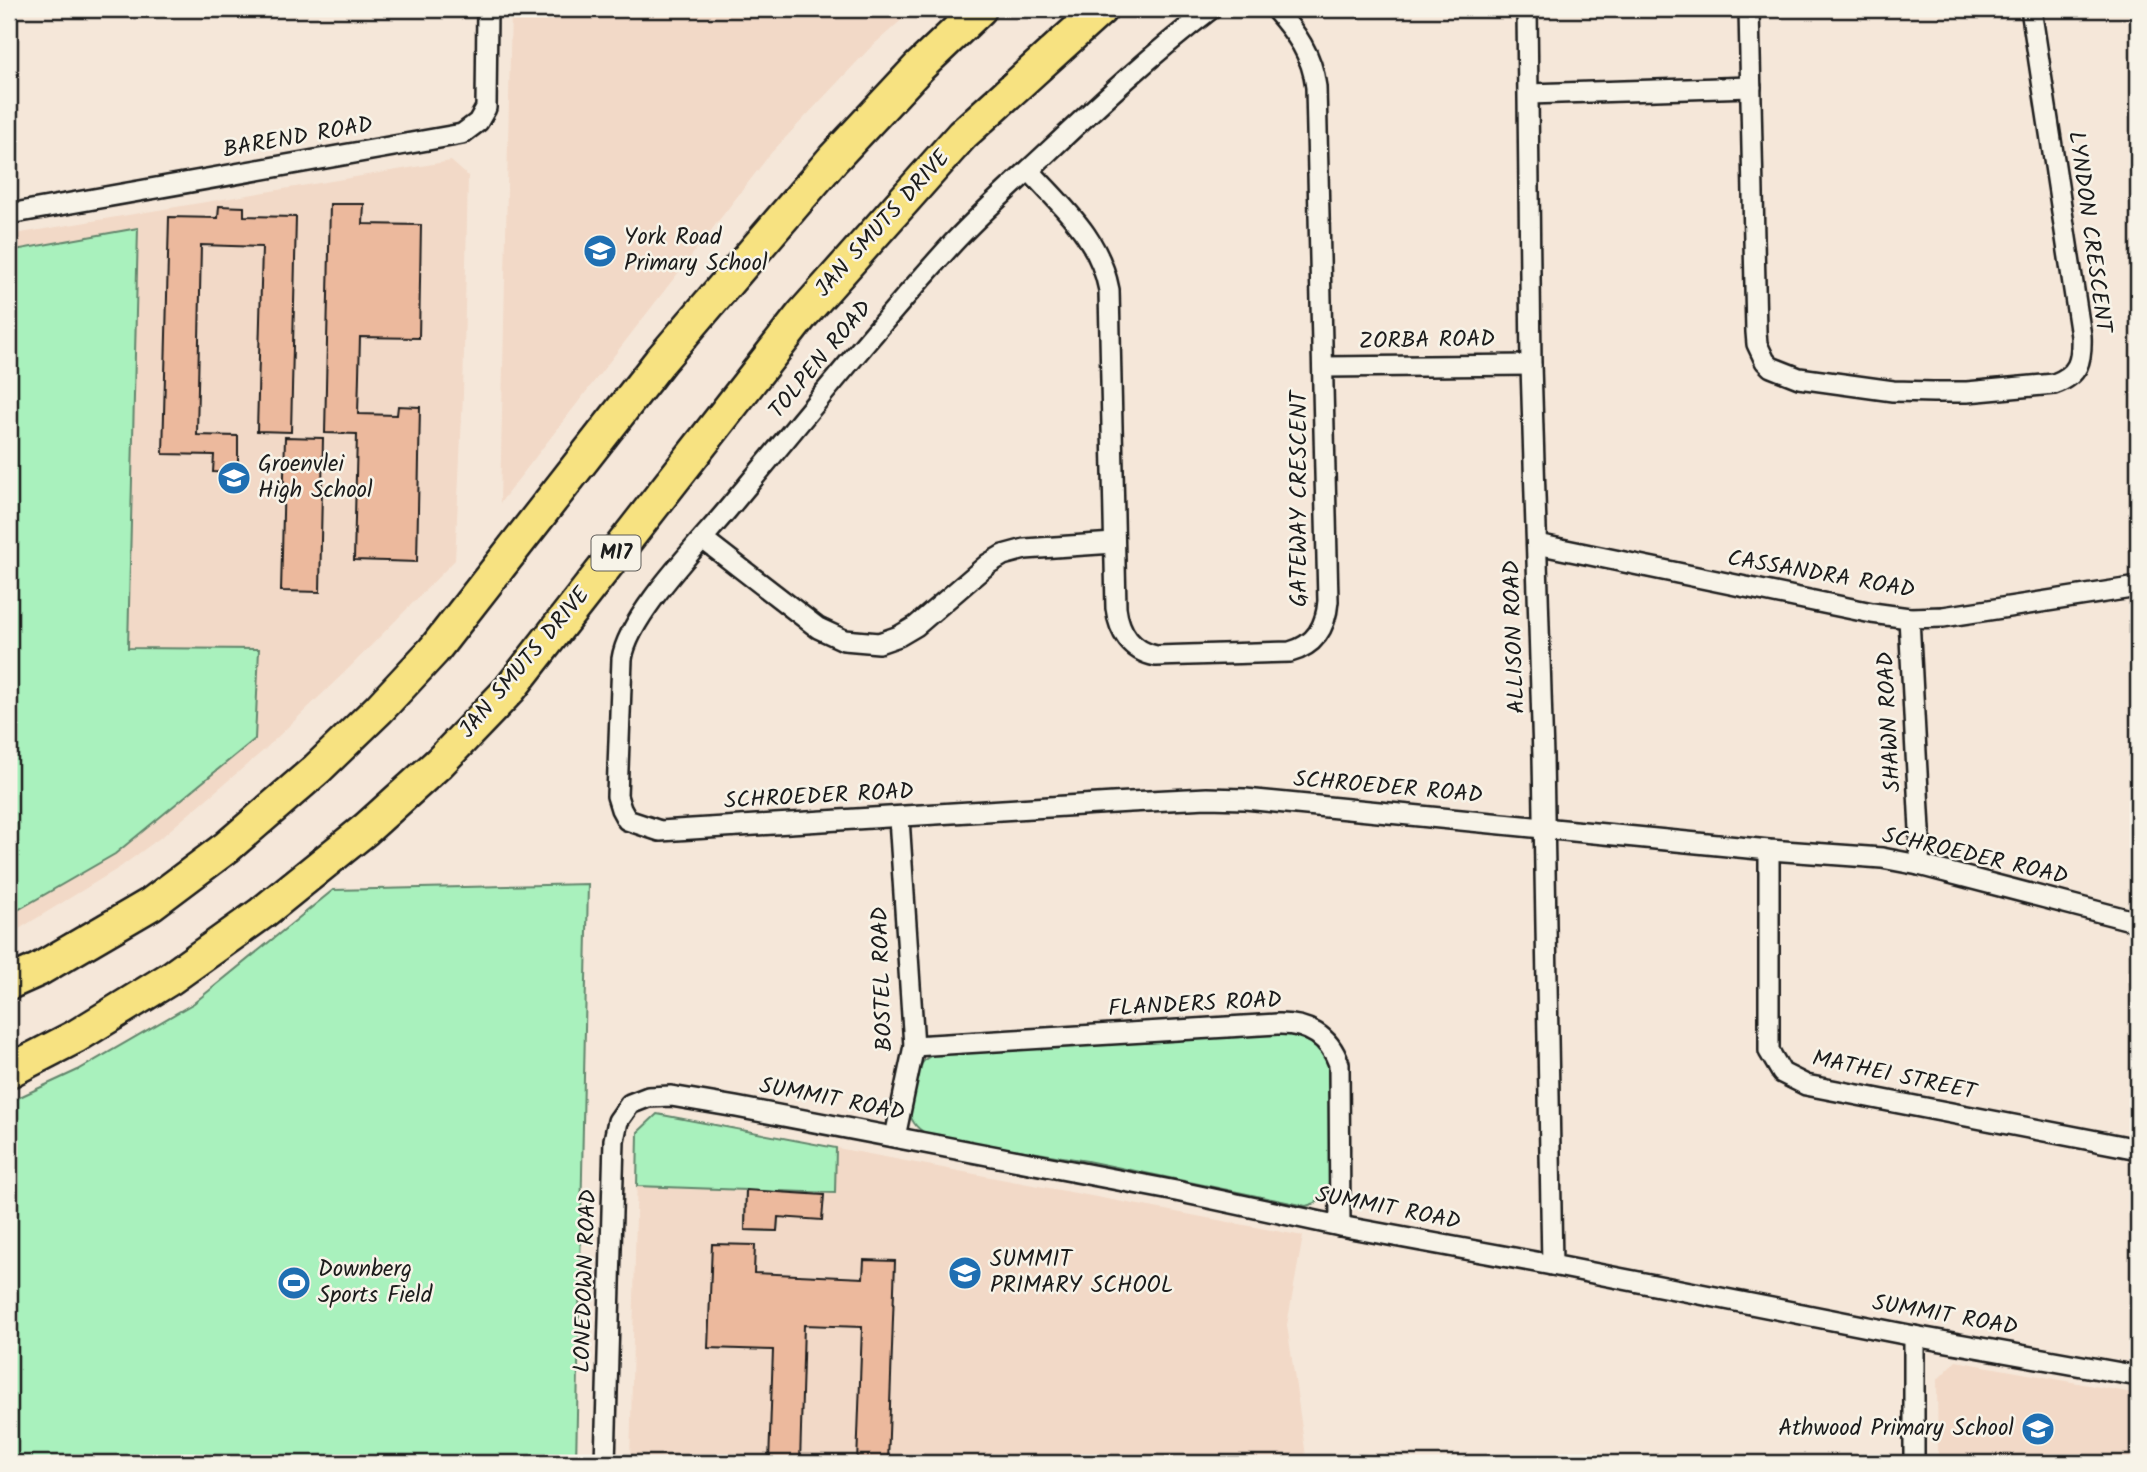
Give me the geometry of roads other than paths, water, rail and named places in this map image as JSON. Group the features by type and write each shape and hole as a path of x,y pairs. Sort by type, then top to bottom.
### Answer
{"main road":[{"path":"9,983 38,970 151,904 226,847 317,769 379,709 434,650 660,361 824,169 919,67 979,9"},
{"name":"JAN SMUTS DRIVE","path":"9,1071 75,1037 171,978 262,913 366,829 439,763 510,689 802,316 962,135 1101,9"}],"street":[{"name":"BAREND ROAD","path":"9,214 462,134 478,122 486,108 487,9"},
{"name":"TOLPEN ROAD","path":"627,820 623,817 617,796 624,650 632,629 826,390 953,243 1133,72 1211,9"},
{"name":"GATEWAY CRESCENT","path":"1028,170 1086,234 1106,273 1109,290 1117,617 1125,636 1145,654 1172,657 1290,652 1303,649 1325,621 1328,601 1314,72 1298,35 1275,9"},
{"name":"ALLISON ROAD","path":"1527,9 1531,365 1545,827 1552,1265"},
{"name":"LYNDON CRESCENT","path":"1749,9 1756,332 1761,353 1771,368 1799,378 1893,391 1967,392 2054,384 2066,380 2074,372 2080,359 2082,347 2031,9"},
{"path":"1529,94 1751,87"},
{"name":"ZORBA ROAD","path":"1323,367 1531,365"},
{"path":"703,539 818,628 844,640 879,643 916,626 988,564 1003,555 1025,549 1114,544"},
{"name":"CASSANDRA ROAD","path":"1537,544 1872,613 1909,618 1942,617 2138,587"},
{"name":"SHAWN ROAD","path":"1909,618 1920,830 1919,865"},
{"name":"SCHROEDER ROAD","path":"627,820 660,831 1207,798 1245,799 1769,850 1882,858 1919,865 2138,922"},
{"name":"BOSTEL ROAD","path":"895,1137 914,1046 899,818"},
{"name":"MATHEI STREET","path":"1769,850 1769,1051 1782,1073 1806,1085 2138,1149"},
{"name":"FLANDERS ROAD","path":"914,1046 1277,1024 1308,1028 1327,1041 1339,1064 1340,1226"},
{"name":"SUMMIT ROAD","path":"630,1104 648,1097 671,1096 1176,1191 1340,1226 1914,1336 2138,1376"},
{"name":"LONEDOWN ROAD","path":"606,1463 614,1140 618,1121 630,1104"},
{"path":"1914,1336 1914,1463"}],"place":[{"name":"York Road Primary School","path":"600,251"},
{"name":"Groenvlei High School","path":"234,478"},
{"name":"SUMMIT PRIMARY SCHOOL","path":"965,1273"},
{"name":"Downberg Sports Field","path":"294,1283"},
{"name":"Athwood Primary School","path":"2038,1429"}]}
